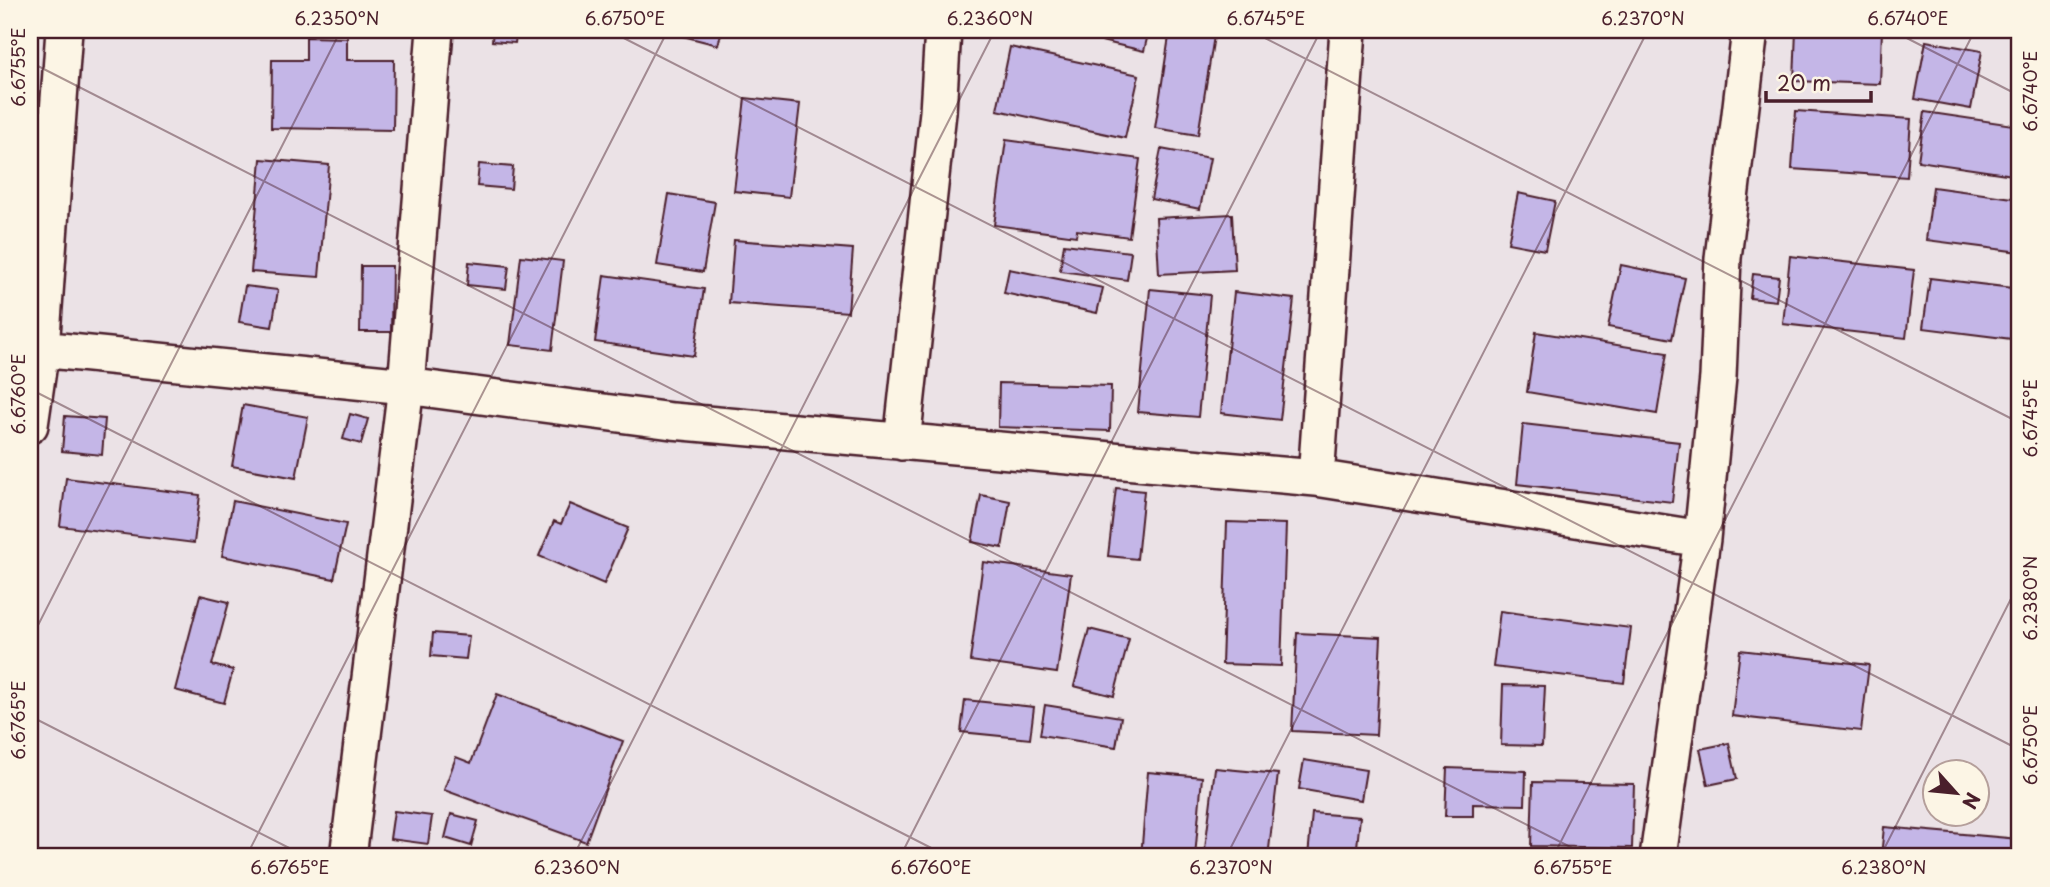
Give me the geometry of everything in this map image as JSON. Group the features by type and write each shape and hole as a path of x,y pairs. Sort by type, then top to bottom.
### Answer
{"street":[{"path":"30,425 64,30"},
{"path":"348,857 406,387 436,30"},
{"path":"902,442 937,112 943,30"},
{"path":"1316,478 1348,30"},
{"path":"1658,857 1702,539 1718,377 1723,258 1750,30"},
{"path":"35,349 406,387 672,421 1316,478 1702,539"}],"building":[{"path":"493,30 517,30 515,43 492,41"},
{"path":"659,30 722,30 718,45"},
{"path":"1054,30 1149,30 1144,51"},
{"path":"1170,30 1215,30 1198,135 1155,128"},
{"path":"1796,30 1882,30 1880,84 1794,81"},
{"path":"1946,30 1992,30 1992,33"},
{"path":"306,37 347,38 347,60 394,60 393,130 271,128 272,60 306,60"},
{"path":"1926,41 1982,51 1971,109 1915,99"},
{"path":"1010,47 1139,75 1125,138 997,110"},
{"path":"30,56 36,57 30,101"},
{"path":"745,98 800,104 789,197 734,191"},
{"path":"1796,111 1911,119 1907,177 1792,169"},
{"path":"1925,112 2020,126 2020,176 1918,161"},
{"path":"1006,140 1140,159 1129,237 1077,230 1076,236 994,225"},
{"path":"1161,149 1210,158 1200,209 1151,199"},
{"path":"261,159 329,165 319,277 251,272"},
{"path":"479,164 513,167 511,189 477,186"},
{"path":"1933,187 2020,199 2020,252 1926,240"},
{"path":"1518,193 1555,201 1545,250 1508,243"},
{"path":"669,194 715,202 703,272 657,265"},
{"path":"1232,214 1235,270 1159,274 1156,218"},
{"path":"734,240 853,249 848,312 729,303"},
{"path":"1064,244 1131,252 1127,280 1060,271"},
{"path":"521,256 563,261 552,350 510,345"},
{"path":"1790,256 1914,270 1906,338 1783,324"},
{"path":"469,262 509,266 506,289 467,285"},
{"path":"1621,265 1685,278 1672,339 1608,327"},
{"path":"361,266 392,266 391,332 360,332"},
{"path":"1009,269 1103,288 1097,313 1004,293"},
{"path":"1753,274 1779,277 1776,301 1750,298"},
{"path":"604,275 704,289 694,356 595,342"},
{"path":"1930,278 2020,289 2020,340 1923,328"},
{"path":"245,286 278,290 272,327 239,322"},
{"path":"1150,289 1210,295 1198,417 1138,412"},
{"path":"1234,292 1294,299 1280,420 1221,413"},
{"path":"1536,332 1667,353 1657,414 1527,392"},
{"path":"999,383 1111,386 1110,431 998,427"},
{"path":"243,405 308,417 296,478 232,466"},
{"path":"350,414 368,419 361,444 343,439"},
{"path":"65,416 105,419 102,455 62,451"},
{"path":"1523,424 1679,442 1672,502 1517,484"},
{"path":"66,478 200,495 194,543 60,526"},
{"path":"1116,488 1144,491 1137,559 1108,556"},
{"path":"981,495 1010,501 1002,548 972,542"},
{"path":"233,501 346,524 334,579 222,556"},
{"path":"570,504 628,528 604,584 539,556 554,521 561,524"},
{"path":"1227,522 1286,524 1281,666 1222,664"},
{"path":"983,562 1071,574 1057,673 970,661"},
{"path":"200,595 229,602 212,665 233,670 224,703 175,690"},
{"path":"1500,611 1631,628 1624,683 1493,667"},
{"path":"1089,629 1129,639 1114,696 1074,686"},
{"path":"433,633 469,636 466,659 431,656"},
{"path":"1297,633 1381,637 1376,735 1292,731"},
{"path":"1740,650 1869,665 1861,731 1732,716"},
{"path":"1503,685 1545,686 1542,746 1501,745"},
{"path":"497,694 623,741 586,842 444,790 456,757 471,763"},
{"path":"965,700 1034,707 1030,739 961,732"},
{"path":"1045,705 1121,717 1116,747 1040,735"},
{"path":"1729,743 1737,779 1708,785 1700,749"},
{"path":"1304,760 1366,770 1361,800 1299,789"},
{"path":"1215,768 1278,774 1268,857 1204,857"},
{"path":"1447,768 1526,771 1525,805 1473,804 1473,816 1445,816"},
{"path":"1148,772 1202,777 1195,857 1141,857"},
{"path":"1533,782 1634,784 1632,848 1531,846"},
{"path":"394,811 432,816 428,844 390,839"},
{"path":"1312,813 1360,817 1356,857 1308,857"},
{"path":"451,814 478,821 471,846 445,838"},
{"path":"1884,827 2019,839 2018,857 1881,857"}]}
